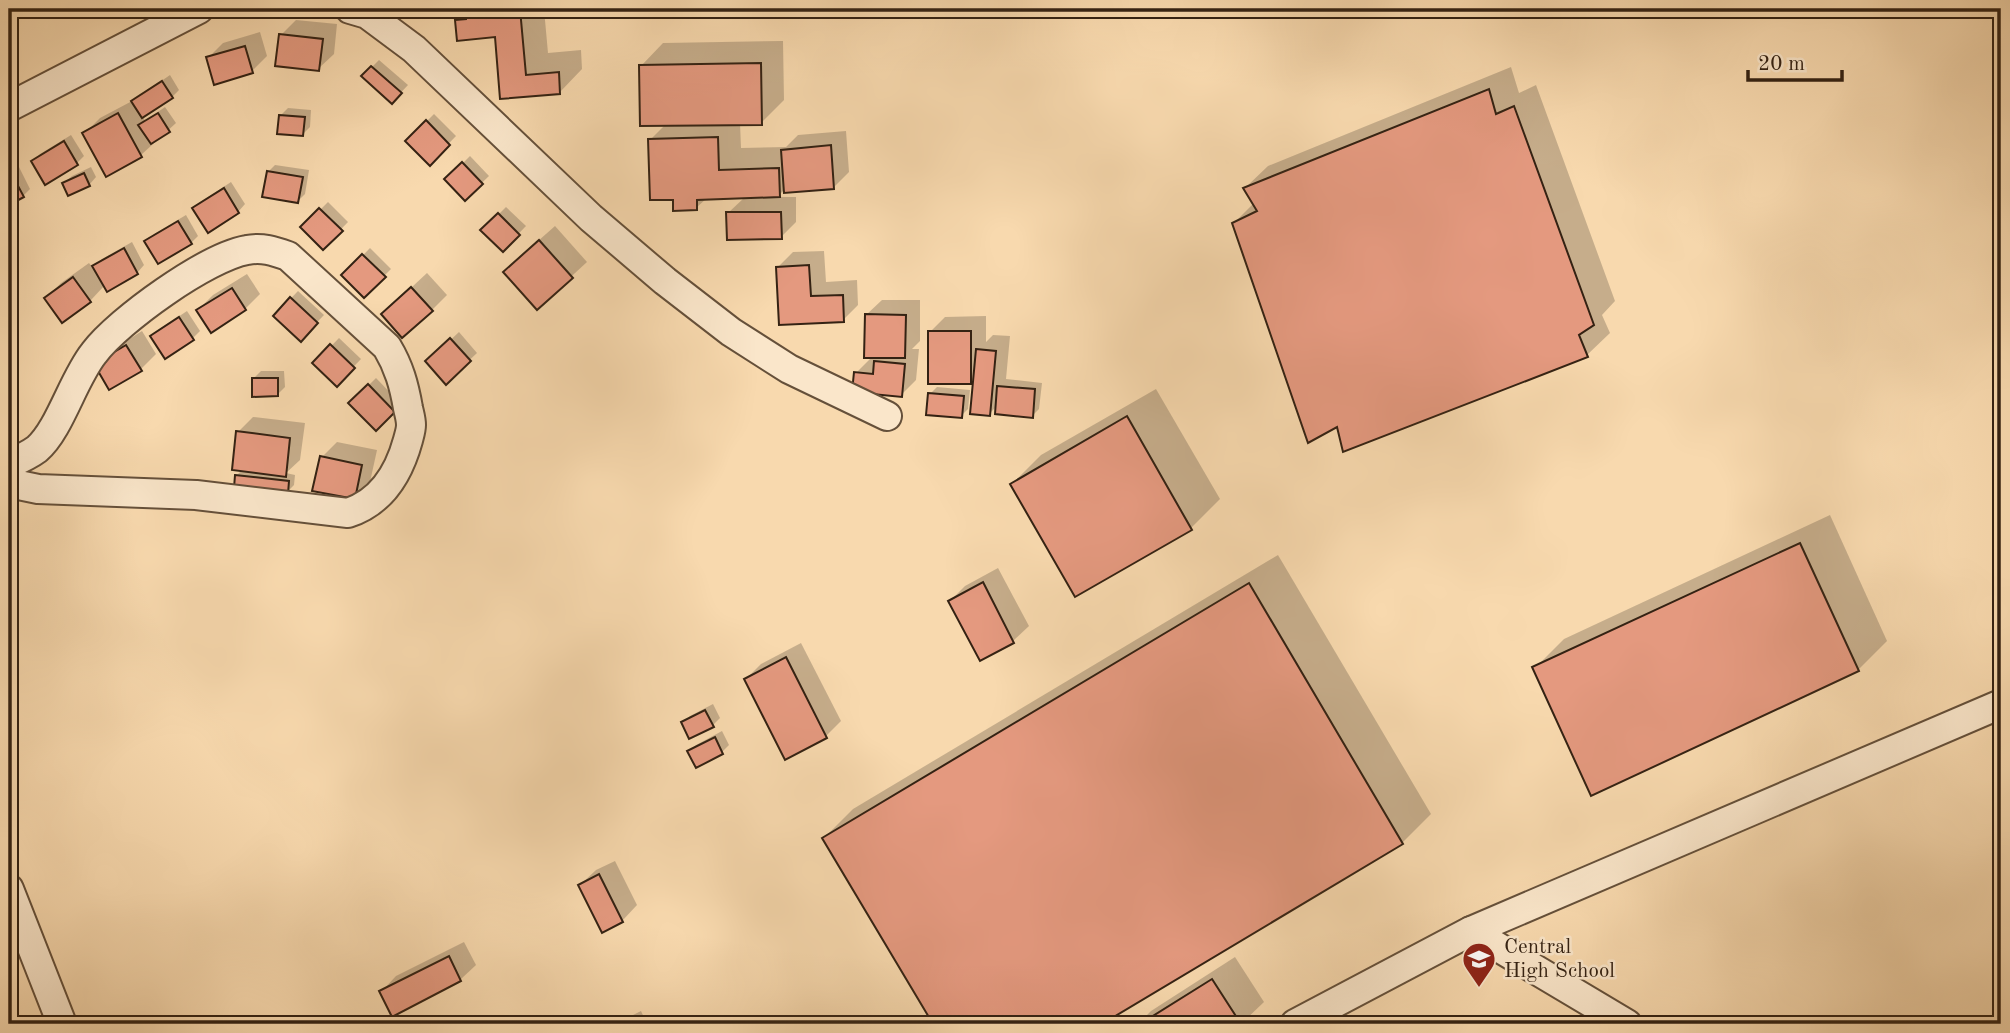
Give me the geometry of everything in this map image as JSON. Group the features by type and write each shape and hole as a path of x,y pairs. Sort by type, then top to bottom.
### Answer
{"street":[{"path":"9,107 199,9"},
{"path":"350,9 367,14 414,49 591,218 676,290 732,332 789,369 887,416"},
{"path":"9,464 38,448 54,427 76,379 94,352 120,325 183,280 228,254 250,249 268,249 288,256 387,347 398,364 404,382 412,426 402,462 389,484 360,510 348,513 196,495 38,489 9,483"},
{"path":"1296,1024 1471,931 2001,704"},
{"path":"9,889 62,1024"},
{"path":"1471,931 1627,1024"}],"building":[{"path":"397,9 433,9 432,15 397,12"},
{"path":"466,9 520,9 526,75 559,72 560,94 500,99 495,37 457,41 455,20 466,19"},
{"path":"279,34 323,39 319,71 275,66"},
{"path":"245,46 253,73 214,85 206,57"},
{"path":"761,63 762,125 640,126 639,65"},
{"path":"371,66 402,93 392,104 361,76"},
{"path":"162,81 173,98 142,118 131,101"},
{"path":"1489,89 1496,114 1514,106 1594,325 1579,335 1588,357 1343,452 1337,427 1308,443 1232,223 1257,211 1243,188"},
{"path":"118,113 142,157 106,177 82,133"},
{"path":"158,113 170,132 151,144 138,125"},
{"path":"279,115 305,117 303,136 277,134"},
{"path":"426,120 450,145 430,166 405,141"},
{"path":"718,137 719,170 779,168 780,197 697,200 697,210 673,211 673,200 650,200 648,139"},
{"path":"64,141 78,165 45,185 31,161"},
{"path":"831,145 834,189 784,193 781,150"},
{"path":"462,162 483,184 465,201 444,179"},
{"path":"267,171 303,177 298,203 262,197"},
{"path":"9,172 24,197 9,205"},
{"path":"84,173 90,186 68,196 62,183"},
{"path":"224,188 239,213 208,233 192,208"},
{"path":"319,208 343,231 323,250 300,227"},
{"path":"726,212 781,212 782,239 727,240"},
{"path":"498,213 520,235 503,252 480,230"},
{"path":"178,221 192,244 158,264 144,241"},
{"path":"539,240 573,278 537,310 503,272"},
{"path":"124,248 138,274 107,292 92,266"},
{"path":"362,254 386,277 364,298 341,275"},
{"path":"809,265 811,296 843,295 844,322 779,325 776,267"},
{"path":"73,277 91,302 62,323 44,298"},
{"path":"411,287 433,311 402,338 381,314"},
{"path":"232,288 246,310 211,333 196,310"},
{"path":"290,297 318,323 301,342 273,316"},
{"path":"865,314 906,315 905,358 864,358"},
{"path":"179,317 194,340 165,359 150,336"},
{"path":"928,331 971,331 971,384 928,384"},
{"path":"450,338 471,361 446,385 425,361"},
{"path":"330,344 355,368 337,387 312,363"},
{"path":"126,345 142,371 109,390 94,364"},
{"path":"976,349 996,351 990,416 970,414"},
{"path":"874,361 905,364 902,397 852,392 854,372 873,374"},
{"path":"252,378 278,378 278,396 252,397"},
{"path":"368,384 395,412 376,431 348,403"},
{"path":"997,386 1035,389 1033,418 995,414"},
{"path":"928,393 964,396 962,418 926,415"},
{"path":"1127,416 1192,530 1075,597 1010,484"},
{"path":"236,431 290,438 286,477 232,470"},
{"path":"320,456 362,465 355,499 312,491"},
{"path":"235,475 289,481 288,494 234,488"},
{"path":"1800,543 1859,671 1591,796 1532,667"},
{"path":"983,582 1014,643 980,661 948,601"},
{"path":"1249,583 1403,844 1102,1024 933,1024 822,838"},
{"path":"786,657 827,738 785,760 744,679"},
{"path":"705,710 714,727 689,739 681,722"},
{"path":"715,737 723,754 696,768 687,751"},
{"path":"599,874 623,922 602,933 578,885"},
{"path":"449,956 461,981 392,1017 379,991"},
{"path":"1212,979 1241,1024 1140,1024"}],"place":[{"name":"Central High School","path":"1479,989"}]}
